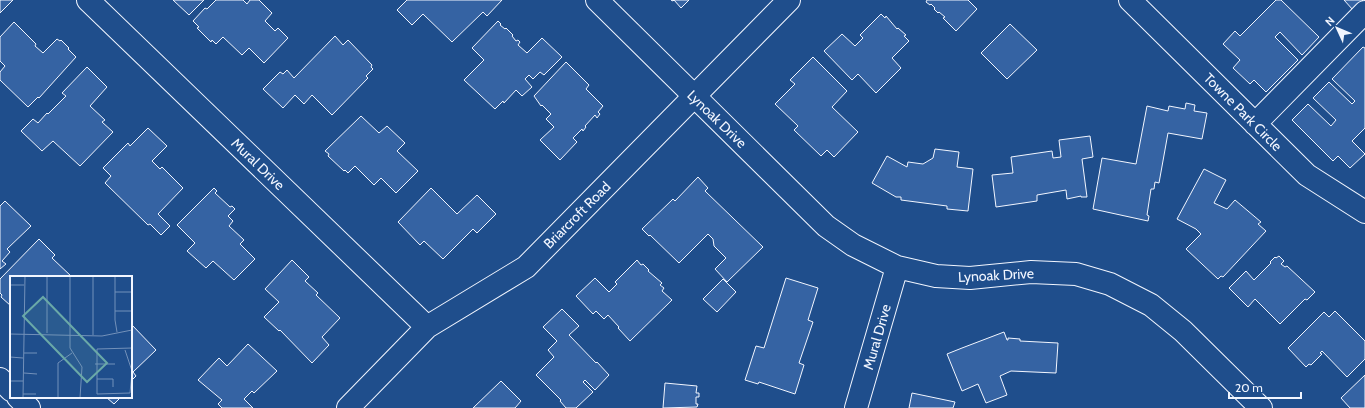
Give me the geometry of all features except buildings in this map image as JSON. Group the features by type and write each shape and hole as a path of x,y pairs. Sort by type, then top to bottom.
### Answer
{"street":[{"name":"Mural Drive","path":"88,0 427,327"},
{"name":"Lynoak Drive","path":"597,0 826,226 852,245 897,267 936,276 970,278 1031,272 1076,274 1110,284 1151,305 1183,331 1261,408"},
{"name":"Briarcroft Road","path":"348,408 427,327 526,267 789,0"},
{"name":"Towne Park Circle","path":"1130,0 1307,175 1365,212"},
{"path":"1256,124 1365,12"},
{"name":"Mural Drive","path":"856,408 897,267"},
{"path":"0,379 10,389"},
{"path":"19,398 29,408"}]}
